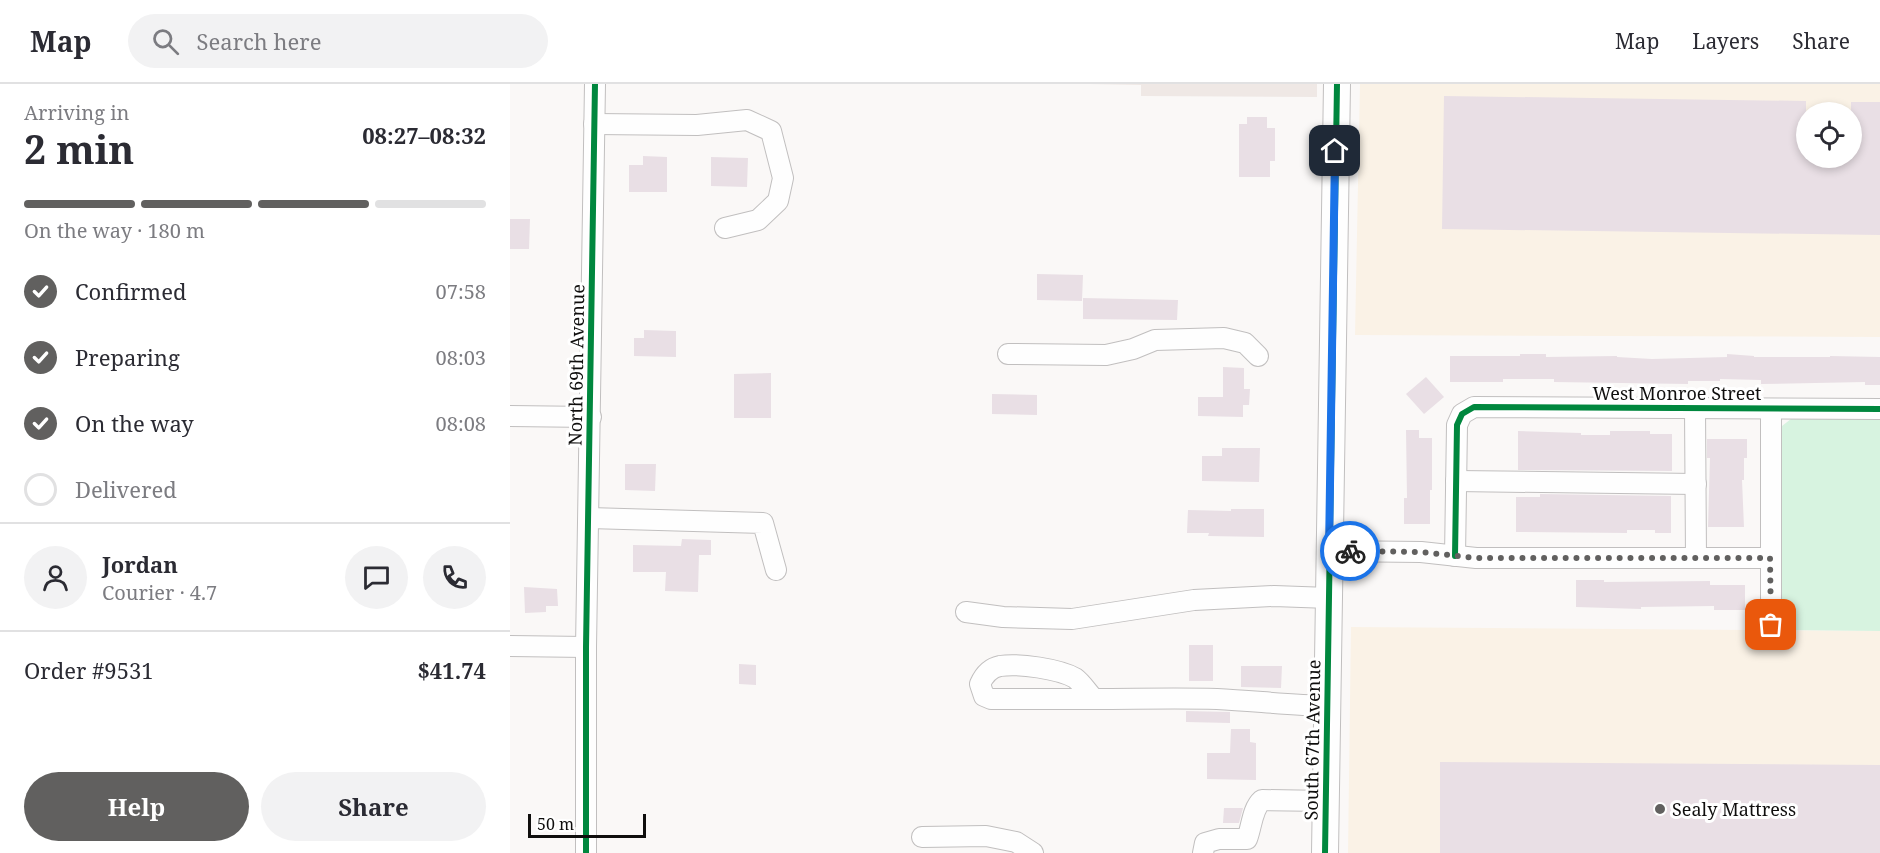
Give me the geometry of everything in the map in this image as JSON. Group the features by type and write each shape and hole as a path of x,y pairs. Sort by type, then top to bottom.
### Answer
{"main road":[{"name":"South 67th Avenue","path":"1325,853 1337,84"}],"street":[{"name":"North 69th Avenue","path":"586,853 586,647 595,84"},
{"path":"594,124 698,125 747,120 771,131 783,177 778,201 758,220 725,228"},
{"path":"1008,354 1106,355 1133,349 1155,340 1224,338 1245,343 1258,356"},
{"name":"West Monroe Street","path":"1456,481 1456,425 1462,414 1474,407 1880,409"},
{"path":"1695,408 1696,558"},
{"path":"1771,409 1771,625"},
{"path":"510,416 591,417"},
{"path":"1455,556 1456,481 1696,484"},
{"path":"589,518 763,523 776,570"},
{"path":"1329,551 1421,552 1455,556 1770,558"},
{"path":"966,612 1003,617 1072,619 1194,600 1274,596 1329,598"},
{"path":"510,646 586,647"},
{"path":"1094,699 1076,679 1057,671 1020,666 999,666 985,674 980,684 984,696 991,699 1094,699 1219,699 1284,705 1328,706"},
{"path":"1203,853 1205,843 1219,839 1247,839 1255,806 1262,800 1326,801"},
{"path":"922,837 986,836 1016,842 1033,853"}],"shaded area":[{"path":"1089,84 1317,84 1317,97 1141,96 1141,85"},
{"path":"1360,84 1880,84 1880,337 1355,335"},
{"path":"1351,627 1880,631 1880,853 1348,853"}],"green space":[{"path":"1791,419 1880,419 1880,631 1779,630 1780,436 1782,426"}],"building":[{"path":"1444,96 1806,101 1796,102 1796,168 1862,168 1862,102 1880,102 1880,235 1442,229"},
{"path":"1247,117 1267,117 1267,128 1275,128 1275,161 1270,161 1270,177 1239,177 1239,124 1247,124"},
{"path":"643,156 667,157 667,192 629,192 629,165 643,165"},
{"path":"711,157 748,158 747,187 711,186"},
{"path":"510,219 530,219 529,249 510,249"},
{"path":"1037,274 1083,275 1082,301 1037,300"},
{"path":"1083,298 1178,300 1177,320 1083,319"},
{"path":"644,330 676,331 676,357 634,356 634,338 644,338"},
{"path":"1520,354 1546,354 1546,357 1617,356 1652,359 1727,357 1727,354 1754,357 1880,357 1880,385 1865,385 1865,382 1761,384 1761,380 1720,379 1720,381 1688,381 1688,384 1554,382 1554,379 1450,382 1450,356 1520,356"},
{"path":"1223,367 1244,368 1244,389 1250,389 1249,405 1243,405 1243,417 1198,416 1198,397 1223,397"},
{"path":"771,373 771,418 734,418 734,374"},
{"path":"1426,377 1444,397 1424,414 1406,394"},
{"path":"992,394 1037,395 1037,415 992,414"},
{"path":"1406,430 1419,430 1419,438 1432,438 1430,524 1404,524 1404,498 1407,498"},
{"path":"1518,431 1581,433 1581,435 1610,435 1610,431 1650,431 1650,434 1672,434 1672,471 1518,470"},
{"path":"1707,439 1747,439 1747,458 1744,458 1744,480 1742,480 1744,527 1708,527 1710,458 1707,458"},
{"path":"1222,448 1260,448 1259,482 1202,481 1202,456 1222,456"},
{"path":"625,464 656,464 655,491 625,490"},
{"path":"1540,494 1671,496 1671,533 1655,533 1655,530 1627,530 1627,533 1516,532 1516,497 1540,497"},
{"path":"1231,509 1264,509 1264,537 1208,536 1209,533 1187,533 1188,510 1231,511"},
{"path":"682,539 711,540 711,555 699,555 698,592 665,591 666,572 633,572 633,545 681,546"},
{"path":"1576,580 1710,581 1710,585 1745,585 1745,610 1714,610 1714,606 1641,607 1641,609 1576,607"},
{"path":"524,587 557,589 558,606 546,606 546,612 525,613"},
{"path":"1189,645 1213,645 1213,681 1189,681"},
{"path":"739,664 756,665 756,685 739,684"},
{"path":"1241,666 1282,666 1281,688 1241,687"},
{"path":"1186,711 1230,712 1230,723 1186,722"},
{"path":"1231,729 1250,729 1250,742 1256,743 1256,780 1207,779 1207,753 1230,753"},
{"name":"Sealy Mattress","path":"1440,762 1880,765 1880,853 1440,853"},
{"path":"1224,808 1243,808 1239,823 1223,823"}],"cycle path":[{"path":"586,853 586,647 595,84"},
{"path":"1325,853 1337,84"},
{"path":"1455,556 1457,425 1462,414 1474,407 1880,409"}],"way so far":[{"path":"1350,551 1421,552 1476,558 1770,558 1771,625"}],"place":[{"name":"Sealy Mattress","path":"1660,809"}],"route":[{"path":"1335,151 1329,551 1350,551"}]}
